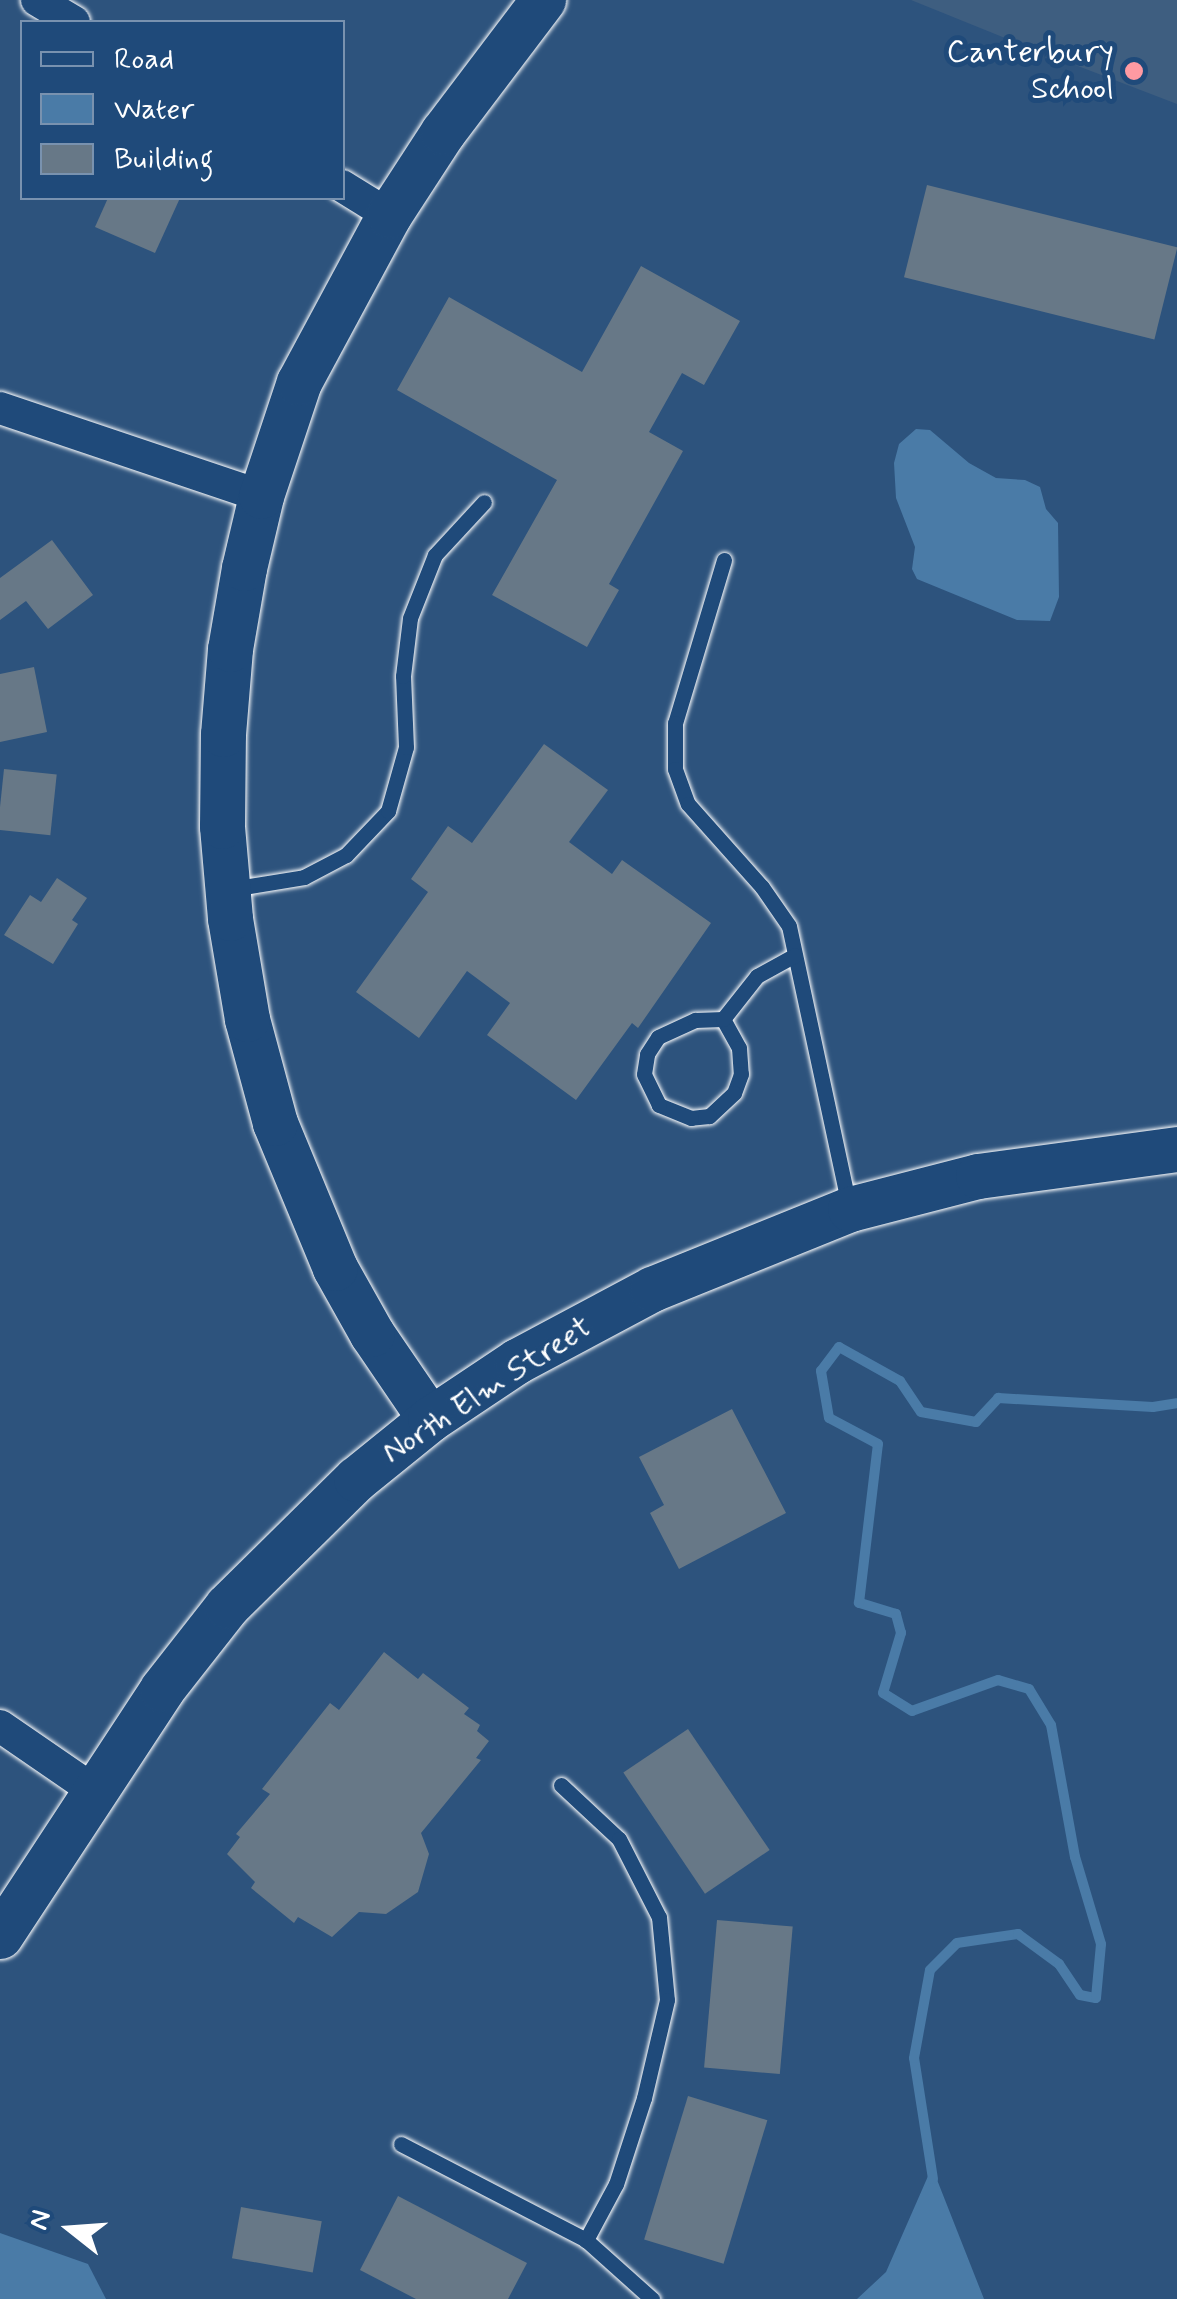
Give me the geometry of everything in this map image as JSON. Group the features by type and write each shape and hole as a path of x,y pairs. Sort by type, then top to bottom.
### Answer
{"street":[{"path":"37,0 71,20"},
{"path":"430,1420 372,1334 304,1201 275,1123 247,1019 227,890 222,826 227,683 244,568 261,496 298,382 389,214 443,132 542,0"},
{"path":"345,188 389,214"},
{"path":"0,408 261,496"},
{"name":"North Elm Street","path":"0,1936 162,1689 227,1606 317,1514 430,1420 517,1361 622,1304 724,1256 850,1209 978,1176 1177,1149"},
{"path":"0,1726 93,1790"}],"lane":[{"path":"227,890 304,877 346,855 388,810 406,747 404,676 410,618 435,555 484,502"},
{"path":"724,560 676,722 676,769 688,804 762,887 789,926 850,1209"},
{"path":"723,1019 738,1048 741,1074 734,1093 708,1116 691,1118 658,1105 644,1074 647,1054 658,1037 694,1020 723,1019 757,976 795,955"},
{"path":"561,1786 619,1839 659,1917 667,2000 644,2098 616,2184 586,2240"},
{"path":"401,2144 586,2240 652,2299"}],"shaded area":[{"name":"Canterbury School","path":"911,0 1177,0 1177,104 1005,38"}],"water":[{"path":"916,429 930,430 969,463 996,478 1025,480 1040,487 1046,509 1058,523 1059,597 1050,621 1017,620 917,579 912,569 915,547 896,498 894,463 899,444"},
{"path":"932,2167 984,2299 857,2299 886,2272"},
{"path":"0,2233 88,2264 106,2299 0,2299"}],"building":[{"path":"927,185 1177,247 1154,340 904,277"},
{"path":"107,200 179,200 155,253 95,227"},
{"path":"641,266 740,321 704,385 682,373 649,432 683,451 609,584 619,590 587,647 492,595 557,480 397,390 449,297 582,372"},
{"path":"52,540 93,595 48,629 26,601 0,620 0,578"},
{"path":"34,667 47,732 0,742 0,674"},
{"path":"544,744 608,790 569,842 612,874 622,860 711,923 638,1028 632,1023 576,1100 487,1035 510,1003 467,971 419,1038 356,992 428,892 411,879 448,826 472,843"},
{"path":"4,769 57,775 50,835 0,830"},
{"path":"57,878 87,898 72,920 78,924 53,964 4,935 30,895 41,902"},
{"path":"732,1409 786,1513 679,1569 650,1513 664,1505 639,1457"},
{"path":"384,1652 418,1679 423,1673 469,1708 464,1714 480,1725 477,1731 489,1741 476,1758 481,1760 421,1833 429,1854 418,1892 386,1914 359,1912 332,1937 298,1917 294,1923 251,1888 255,1882 227,1854 240,1837 236,1834 270,1794 262,1789 330,1703 339,1710"},
{"path":"688,1729 770,1850 705,1894 623,1773"},
{"path":"717,1920 793,1927 780,2074 704,2067"},
{"path":"688,2096 767,2120 724,2264 644,2239"},
{"path":"398,2196 527,2263 508,2299 416,2299 360,2270"},
{"path":"241,2207 322,2221 313,2272 232,2258"}],"waterway":[{"path":"933,2179 914,2058 930,1970 957,1943 1018,1934 1059,1964 1080,1995 1096,1998 1101,1944 1075,1857 1051,1725 1029,1689 998,1680 912,1711 883,1693 901,1633 896,1614 859,1603 878,1444 829,1418 821,1371 839,1347 900,1381 921,1412 976,1422 998,1398 1153,1407 1177,1403"}],"place":[{"name":"Canterbury School","path":"1134,71"}]}
